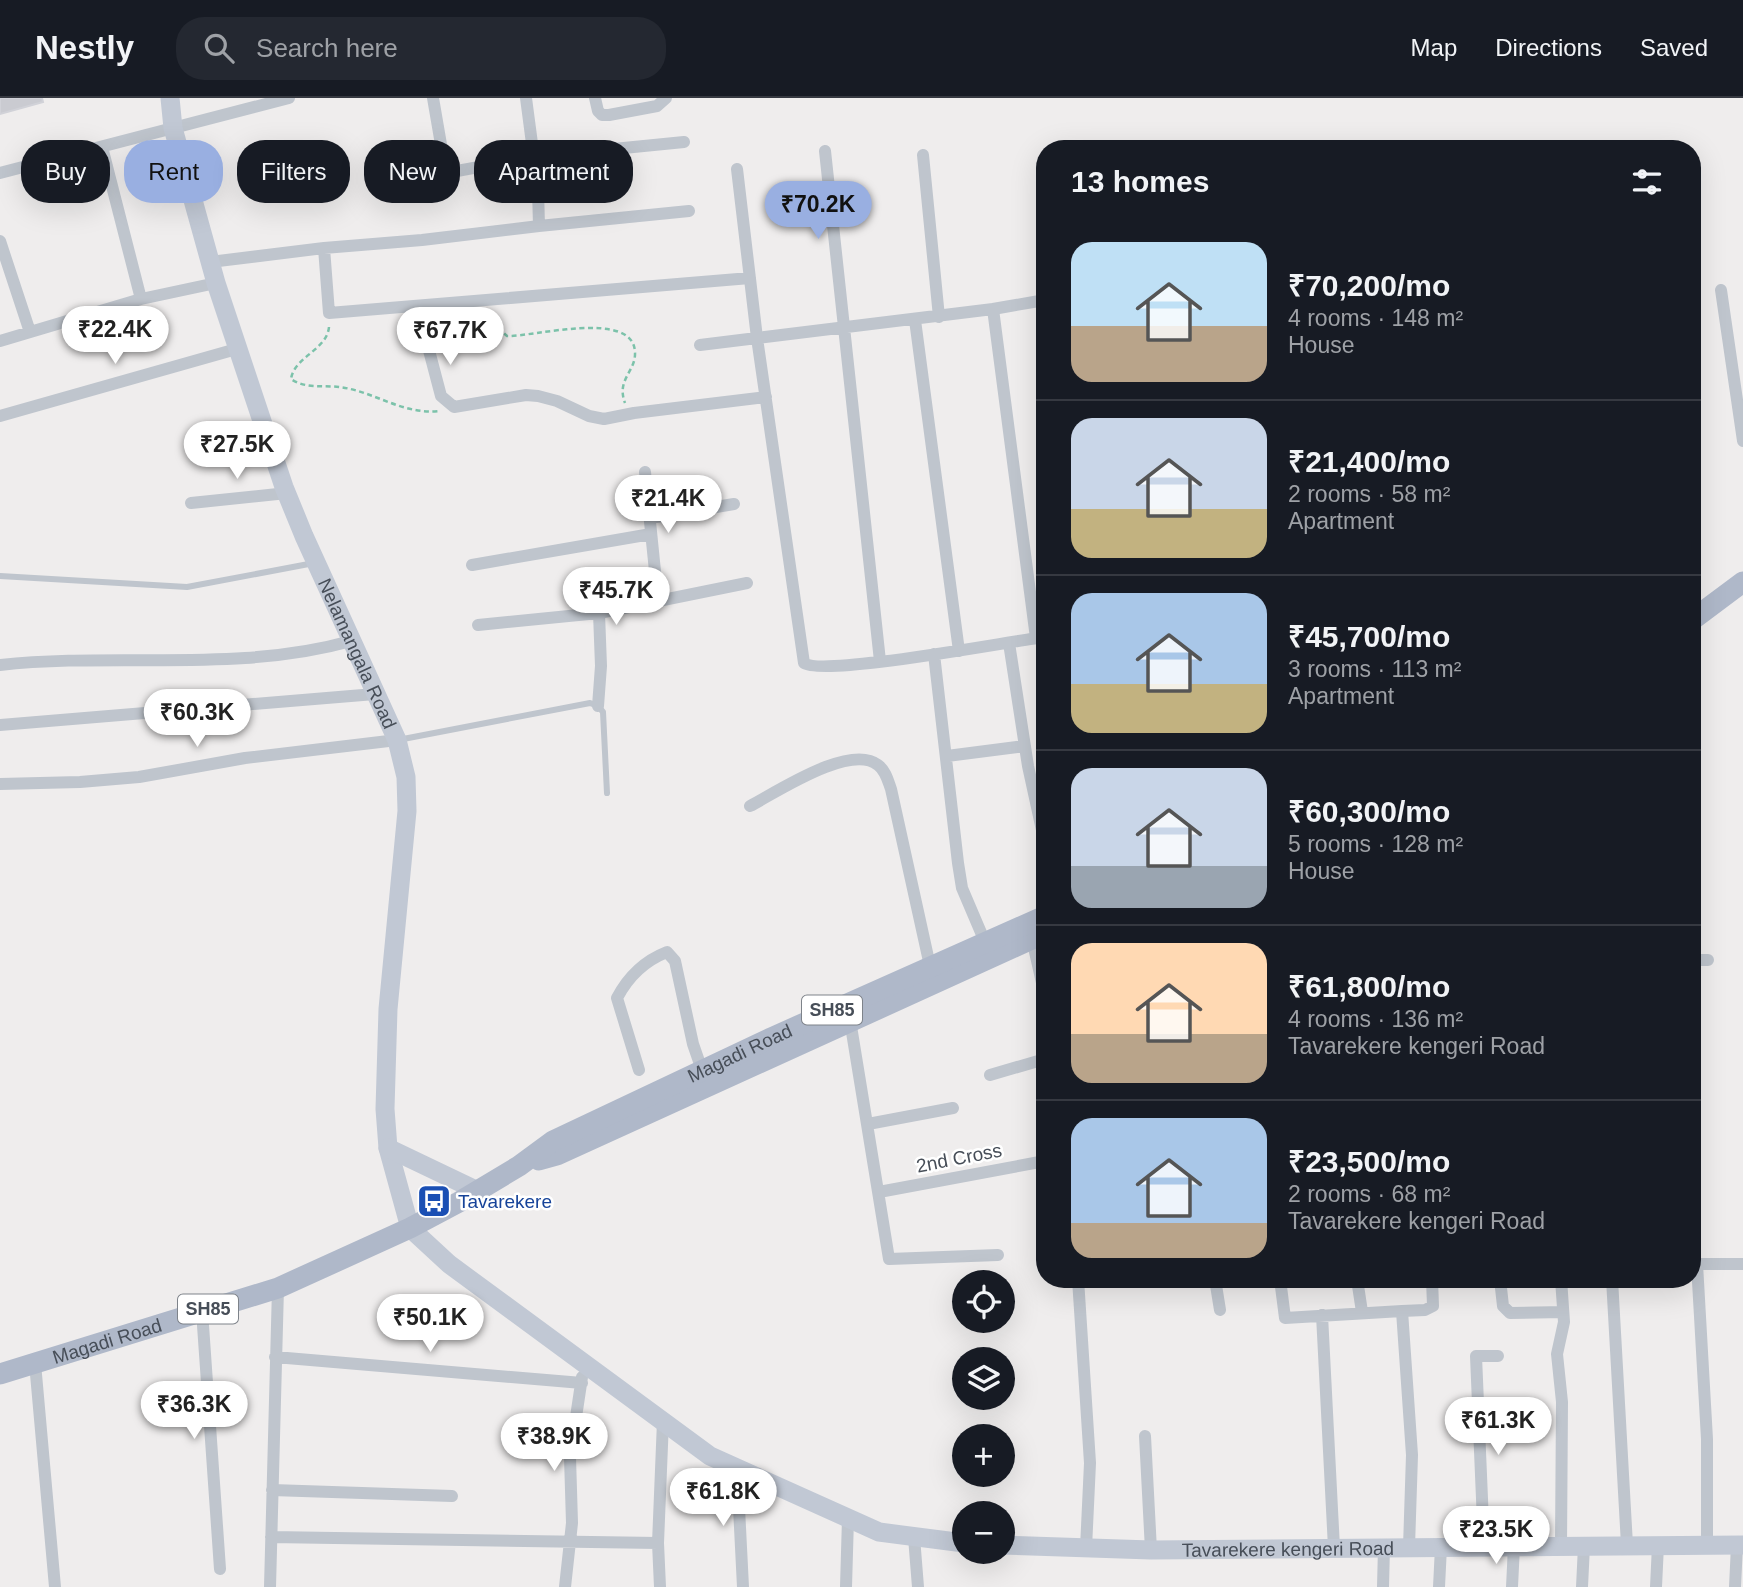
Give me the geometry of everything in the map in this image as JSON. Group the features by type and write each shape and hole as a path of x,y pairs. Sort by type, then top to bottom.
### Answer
{"main road":[{"name":"Nelamangala Road","path":"170,98 173,128 210,262 287,493 397,740 406,777 407,811 388,1009 385,1110 388,1148 410,1228"},
{"path":"1701,613 1743,582"},
{"name":"Magadi Road","path":"0,1374 278,1288 410,1228 519,1166 556,1155 702,1070 1036,920"},
{"name":"Magadi Road","path":"625,1115 850,1020 1036,937"},
{"path":"388,1148 478,1191"},
{"path":"410,1228 449,1264 710,1456 878,1532 952,1542"},
{"name":"Tavarekere kengeri Road","path":"1015,1545 1151,1550 1740,1545"}],"street":[{"path":"110,145 289,98"},
{"path":"433,98 443,156 448,166 457,171 474,168"},
{"path":"526,98 531,140"},
{"path":"595,98 598,111 602,115 609,115 657,106 666,98"},
{"path":"633,147 684,142"},
{"path":"825,150 880,662"},
{"path":"923,155 939,317"},
{"path":"0,173 21,168"},
{"path":"737,169 757,338 804,663 815,667 880,662 1036,638"},
{"path":"110,178 141,299"},
{"path":"538,203 539,226"},
{"path":"210,262 690,211"},
{"path":"0,242 30,332"},
{"path":"324,248 329,313 750,278"},
{"path":"0,341 141,299 216,282"},
{"path":"1721,290 1743,441"},
{"path":"700,345 939,317 1036,302"},
{"path":"993,309 1036,603"},
{"path":"915,320 959,650"},
{"path":"426,339 441,396 454,407 526,395 549,398 598,419 766,397"},
{"path":"0,416 240,348"},
{"path":"645,472 658,601"},
{"path":"191,503 287,493"},
{"path":"650,519 734,504"},
{"path":"472,565 651,534"},
{"path":"478,625 599,613 747,583"},
{"path":"598,706 601,666 599,613"},
{"path":"0,665 186,660 278,654 321,649 351,641"},
{"path":"1009,643 1036,800"},
{"path":"934,654 962,888 985,942"},
{"path":"0,725 375,694"},
{"path":"0,784 139,777 245,758 397,740"},
{"path":"947,756 1025,746"},
{"path":"750,806 821,768 861,759 877,764 886,775 891,789 930,966"},
{"path":"639,1070 617,998 625,982 652,958 667,952 675,961 693,1044 702,1070"},
{"path":"1701,960 1708,960"},
{"path":"850,1020 889,1259 998,1255"},
{"path":"990,1075 1036,1062"},
{"path":"868,1124 953,1108"},
{"name":"2nd Cross","path":"879,1192 1036,1163"},
{"path":"1701,1264 1743,1264"},
{"path":"270,1587 278,1288"},
{"path":"1079,1288 1090,1463 1086,1548"},
{"path":"1216,1288 1220,1310"},
{"path":"1281,1288 1285,1318 1425,1310 1433,1306 1432,1288"},
{"path":"1358,1288 1362,1312"},
{"path":"1501,1288 1503,1306 1510,1313 1563,1312"},
{"path":"1561,1546 1562,1402 1556,1354 1564,1322 1562,1288"},
{"path":"1613,1288 1627,1545"},
{"path":"1697,1288 1707,1438 1707,1545"},
{"path":"202,1311 220,1569"},
{"path":"1402,1311 1412,1455 1409,1547"},
{"path":"1322,1315 1334,1548"},
{"path":"1484,1546 1476,1356 1498,1356"},
{"path":"275,1357 582,1383"},
{"path":"35,1363 55,1587"},
{"path":"565,1587 572,1523 570,1457 584,1363"},
{"path":"660,1587 658,1543 663,1421"},
{"path":"1145,1436 1151,1550"},
{"path":"737,1468 743,1587"},
{"path":"272,1490 452,1496"},
{"path":"846,1587 848,1518"},
{"path":"271,1537 658,1543"},
{"path":"914,1537 918,1587"},
{"path":"1656,1587 1658,1545"},
{"path":"1735,1587 1740,1545"},
{"path":"1512,1587 1514,1546"},
{"path":"1582,1587 1584,1546"},
{"path":"1383,1587 1384,1547"},
{"path":"1439,1587 1441,1547"}],"lane":[{"path":"0,576 187,586 316,563"},
{"path":"397,740 581,704 598,706 603,712 605,722 607,793"}],"path":[{"path":"488,300 497,327 507,336 599,327 617,329 625,335 631,340 635,352 622,394 625,404 634,413"},
{"path":"329,313 329,331 323,342 293,371 292,379 295,382 370,393 400,408 415,411 429,412 454,407"}],"building":[{"path":"0,98 42,98 43,102 0,114"}],"place":[{"name":"Tavarekere","path":"434,1201"}]}
